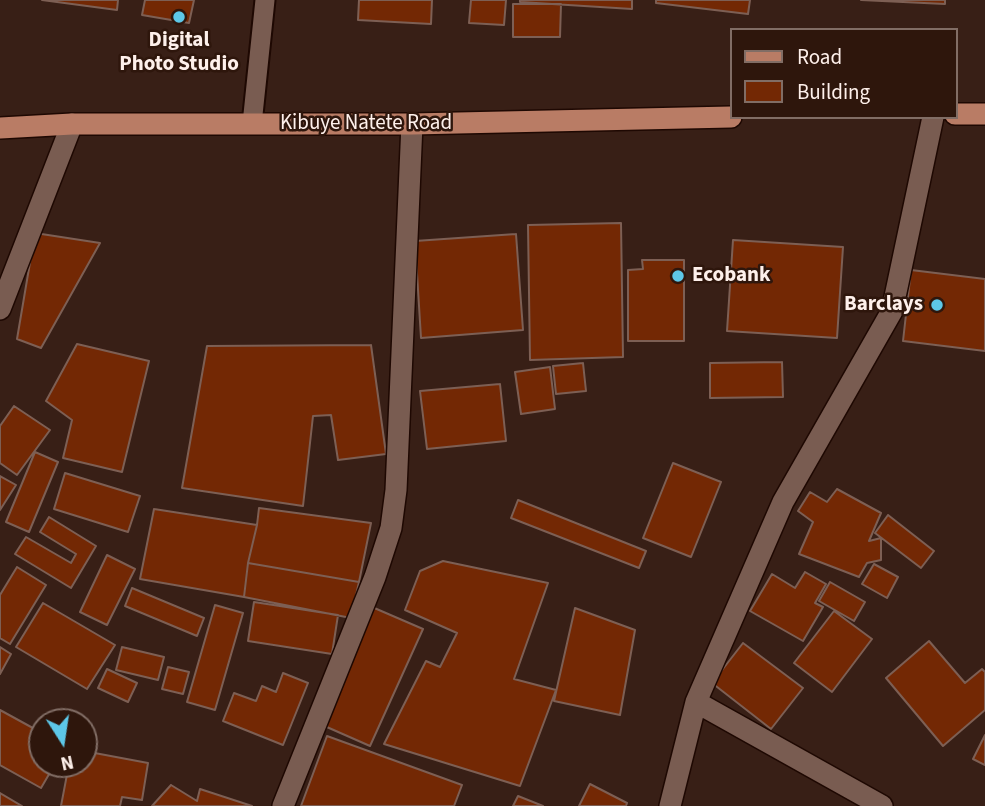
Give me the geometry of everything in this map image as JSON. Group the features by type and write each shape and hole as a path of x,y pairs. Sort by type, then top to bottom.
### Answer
{"main road":[{"path":"957,114 985,114"},
{"name":"Kibuye Natete Road","path":"0,128 72,124 412,124 730,117"}],"street":[{"path":"670,806 696,702 783,502 892,311 933,119"},
{"path":"0,309 72,124"},
{"path":"283,806 375,577 391,528 396,490 412,124"},
{"path":"696,702 882,806"}],"lane":[{"path":"252,124 265,0"}],"building":[{"path":"42,0 118,0 117,10"},
{"path":"145,0 194,0 189,23 142,15"},
{"path":"359,0 432,0 431,24 358,20"},
{"path":"471,0 506,0 504,25 469,23"},
{"path":"632,0 632,9 520,2"},
{"path":"656,0 750,0 748,14 656,3"},
{"path":"861,0 945,0 945,4"},
{"path":"513,4 561,4 560,37 513,37"},
{"path":"621,223 623,357 530,360 528,225"},
{"path":"35,233 100,243 41,348 17,339"},
{"path":"516,234 523,330 421,338 415,241"},
{"path":"733,240 843,247 837,338 727,331"},
{"path":"642,260 684,260 684,341 628,341 628,270 643,269"},
{"path":"911,270 985,279 985,351 903,341"},
{"path":"77,344 149,361 122,472 63,458 72,420 46,401"},
{"path":"371,345 386,454 338,460 331,415 313,416 303,506 182,488 207,346"},
{"path":"782,362 783,397 710,398 710,363"},
{"path":"583,363 586,391 556,394 553,366"},
{"path":"550,367 555,409 521,414 515,372"},
{"path":"500,384 506,441 427,449 420,391"},
{"path":"14,406 50,430 17,475 0,463 0,426"},
{"path":"35,452 58,462 29,532 6,522"},
{"path":"673,463 721,482 691,557 643,538"},
{"path":"65,473 140,496 128,532 54,509"},
{"path":"0,476 16,485 0,510"},
{"path":"837,489 881,513 869,541 881,538 881,560 867,563 859,577 799,554 813,522 798,511 810,492 827,502"},
{"path":"518,500 646,551 639,568 511,518"},
{"path":"259,508 371,523 359,582 248,563"},
{"path":"154,509 257,525 248,563 244,597 140,579"},
{"path":"888,515 934,551 921,568 875,533"},
{"path":"49,517 96,546 71,588 15,554 26,537 71,563 76,554 40,532"},
{"path":"107,555 135,569 107,625 80,612"},
{"path":"443,561 548,583 514,679 556,690 520,786 384,744 426,661 440,667 457,633 405,610 420,571"},
{"path":"248,563 359,582 351,618 244,597"},
{"path":"874,564 898,577 887,598 862,584"},
{"path":"17,567 46,585 10,644 0,638 0,595"},
{"path":"805,572 826,584 815,603 823,607 803,641 750,611 772,574 795,588"},
{"path":"830,582 865,602 854,621 819,601"},
{"path":"132,588 204,618 197,636 125,606"},
{"path":"254,602 338,615 332,654 248,641"},
{"path":"43,603 115,645 87,689 16,647"},
{"path":"215,605 243,613 215,710 187,702"},
{"path":"372,607 423,629 370,746 320,724"},
{"path":"575,608 635,630 620,715 554,701"},
{"path":"834,611 872,639 832,692 794,663"},
{"path":"929,641 965,683 982,669 985,672 985,710 943,746 886,678"},
{"path":"743,643 803,688 771,729 712,683"},
{"path":"0,647 11,654 0,674"},
{"path":"122,647 164,657 158,680 116,670"},
{"path":"168,667 189,672 183,694 162,689"},
{"path":"107,669 137,683 128,702 98,688"},
{"path":"283,673 308,683 283,745 223,721 234,693 256,701 262,686 276,692"},
{"path":"0,710 28,725 28,778 47,778 41,788 0,765"},
{"path":"985,735 985,765 973,759"},
{"path":"327,736 462,785 454,806 301,806"},
{"path":"98,754 148,763 142,800 122,797 120,806 61,806 66,778 98,778"},
{"path":"590,784 627,803 626,806 579,806"},
{"path":"171,785 197,801 200,789 252,806 152,806"},
{"path":"0,793 22,806 0,806"},
{"path":"518,796 543,806 513,806"}],"place":[{"name":"Digital Photo Studio","path":"179,17"},
{"name":"Ecobank","path":"678,276"},
{"name":"Barclays","path":"937,305"}]}
